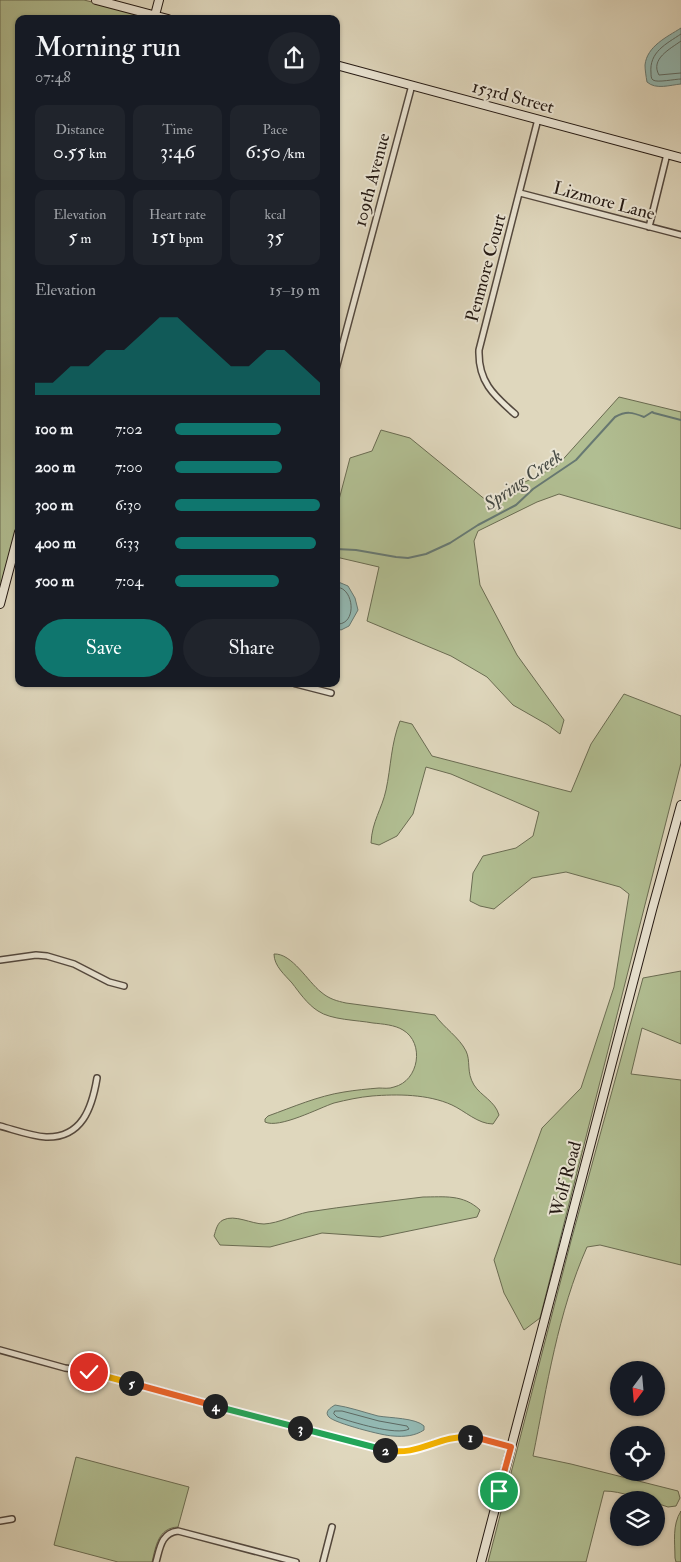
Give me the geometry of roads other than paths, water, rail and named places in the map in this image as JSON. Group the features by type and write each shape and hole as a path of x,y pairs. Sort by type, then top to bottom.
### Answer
{"main road":[{"path":"96,0 147,15"},
{"path":"155,15 159,0"},
{"name":"153rd Street","path":"340,66 681,158"},
{"path":"0,604 15,547"},
{"name":"Wolf Road","path":"481,1562 681,805"}],"street":[{"name":"109th Avenue","path":"340,354 412,85"},
{"name":"Penmore Court","path":"515,414 496,396 484,381 478,364 479,350 538,119"},
{"path":"649,227 667,154"},
{"name":"Lizmore Lane","path":"520,193 681,235"},
{"path":"308,687 331,693"},
{"path":"0,960 36,955 47,956 74,964 108,982 124,986"},
{"path":"0,1126 40,1136 58,1136 66,1133 79,1124 90,1108 94,1098 97,1078"},
{"path":"0,1350 386,1450 397,1452 418,1450 442,1440 466,1437 478,1438 511,1447"},
{"path":"0,1521 12,1519"},
{"path":"324,1562 332,1528"},
{"path":"156,1562 165,1536 168,1533 178,1531 296,1562"}],"water":[{"path":"681,28 681,84 655,86 647,82 645,67 650,52 664,39"},
{"path":"340,583 348,586 355,598 358,610 349,626 341,630"},
{"path":"335,1405 378,1416 415,1421 424,1426 424,1430 413,1435 397,1436 359,1429 329,1417 327,1412"}],"waterway":[{"name":"Spring Creek","path":"340,549 408,558 426,554 450,543 478,525 516,505 533,489 576,460 615,417 629,413 644,417 652,412 681,420"}]}
